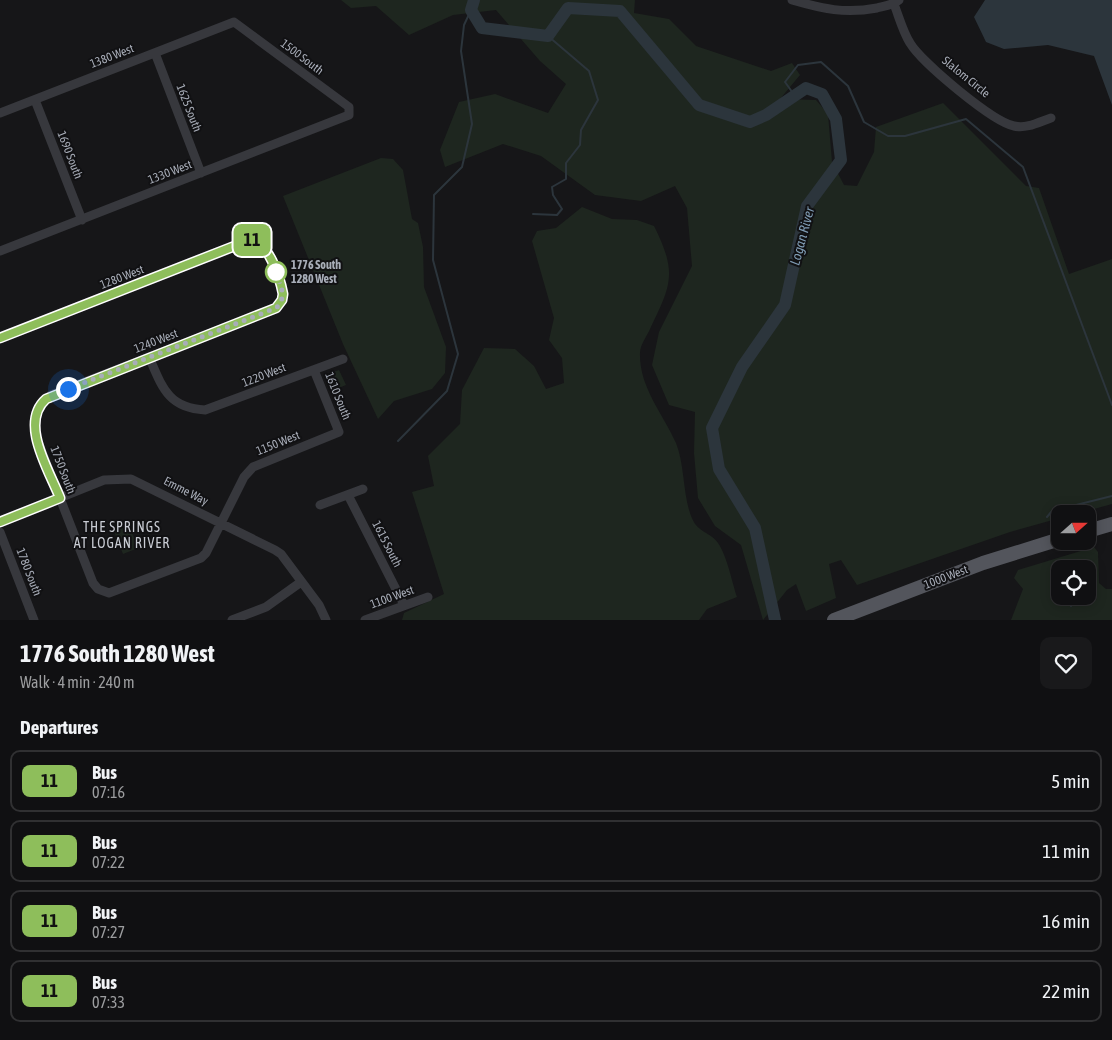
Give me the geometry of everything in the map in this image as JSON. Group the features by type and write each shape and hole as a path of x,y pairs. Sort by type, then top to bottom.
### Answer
{"main road":[{"path":"1096,529 1112,524"},
{"name":"1000 West","path":"834,620 983,564 1051,542"}],"street":[{"path":"792,0 820,9 854,12 897,2"},
{"name":"Slalom Circle","path":"897,2 910,44 940,75 1000,120 1014,126 1026,126 1051,118"},
{"name":"1380 West","path":"0,113 234,22"},
{"name":"1500 South","path":"234,22 349,107 349,115"},
{"name":"1625 South","path":"155,53 201,173"},
{"name":"1690 South","path":"35,100 82,220"},
{"name":"1330 West","path":"0,252 349,115"},
{"name":"1280 West","path":"0,338 253,240 260,242 266,248 282,288 282,300"},
{"name":"1240 West","path":"38,406 51,396 276,308 282,300"},
{"name":"1220 West","path":"149,357 164,392 178,403 192,409 210,409 344,359"},
{"name":"1610 South","path":"314,370 339,432"},
{"name":"1750 South","path":"38,406 35,415 35,434 93,583 105,592"},
{"name":"1150 West","path":"105,592 118,591 201,558 244,477 253,468 339,432"},
{"name":"Emme Way","path":"0,522 104,480 131,479 275,550 319,604 326,620"},
{"path":"320,505 363,489"},
{"name":"1615 South","path":"348,495 404,605"},
{"name":"1780 South","path":"0,532 34,620"},
{"path":"232,620 266,607 301,582"},
{"name":"1100 West","path":"365,620 428,597"}],"shaded area":[{"path":"341,0 635,0 634,13 669,19 696,46 771,71 792,63 800,75 780,99 816,100 828,114 832,162 844,185 857,186 874,152 876,127 943,103 1026,186 1039,188 1069,274 1112,259 1112,504 1096,508 1096,505 1051,505 1051,521 1010,532 857,585 841,560 829,564 836,598 806,611 796,584 787,590 763,620 741,545 715,526 698,498 694,453 695,412 669,405 652,365 659,332 692,266 687,208 675,186 641,201 595,195 541,156 503,144 445,167 440,150 459,102 495,94 548,113 566,84 540,61 496,10 453,15 409,35 376,6 351,8"},
{"path":"985,0 1112,0 1112,105 1094,56 1048,45 1004,49 986,42 974,17"},
{"path":"381,158 393,159 403,170 412,219 418,223 423,247 424,287 446,347 445,373 432,389 394,401 378,419 343,344 283,196"},
{"path":"582,207 612,219 637,220 654,226 661,242 669,267 669,278 663,300 641,347 643,377 676,443 691,516 695,524 716,540 721,548 737,597 707,609 699,620 402,620 404,613 444,594 412,492 434,486 428,456 460,424 462,390 484,348 515,349 534,366 546,389 564,383 562,358 549,340 554,318 532,241 537,231 556,228"},
{"path":"339,370 346,385 331,391 325,375"},
{"path":"127,520 138,548 123,554 112,526"},
{"path":"1084,550 1096,550 1098,552 1099,583 1106,589 1112,589 1112,620 1011,620 1023,589 1014,578 1018,570 1051,560 1051,605 1096,605 1096,560 1051,560"}],"waterway":[{"name":"Logan River","path":"474,0 471,10 482,28 548,36 568,8 620,11 699,105 750,122 766,115 806,88 822,94 836,119 841,160 807,206 785,305 742,367 712,428 719,469 755,528 775,620"},
{"path":"398,441 447,391 458,354 433,260 434,195 462,167 472,124 461,51 464,25 471,10"},
{"path":"533,214 557,215 562,209 553,195 552,187 566,179 566,163 580,145 581,130 598,100 589,71 548,36"},
{"path":"795,96 785,82 798,65 821,62 848,86 864,122 888,136 905,136 966,119 1023,167 1112,405"},
{"path":"1047,517 1052,511 1112,496"}],"bus line":[{"name":"11","path":"0,338 250,240 260,242 266,248 283,294 282,300 276,308 46,399 38,406 35,415 35,434 60,498 0,522"}],"place":[{"name":"1776 South 1280 West","path":"276,272"}],"district":[{"name":"THE SPRINGS AT LOGAN RIVER","path":"122,536"}],"route":[{"path":"68,389 276,308 282,300 283,294 276,272"}]}
